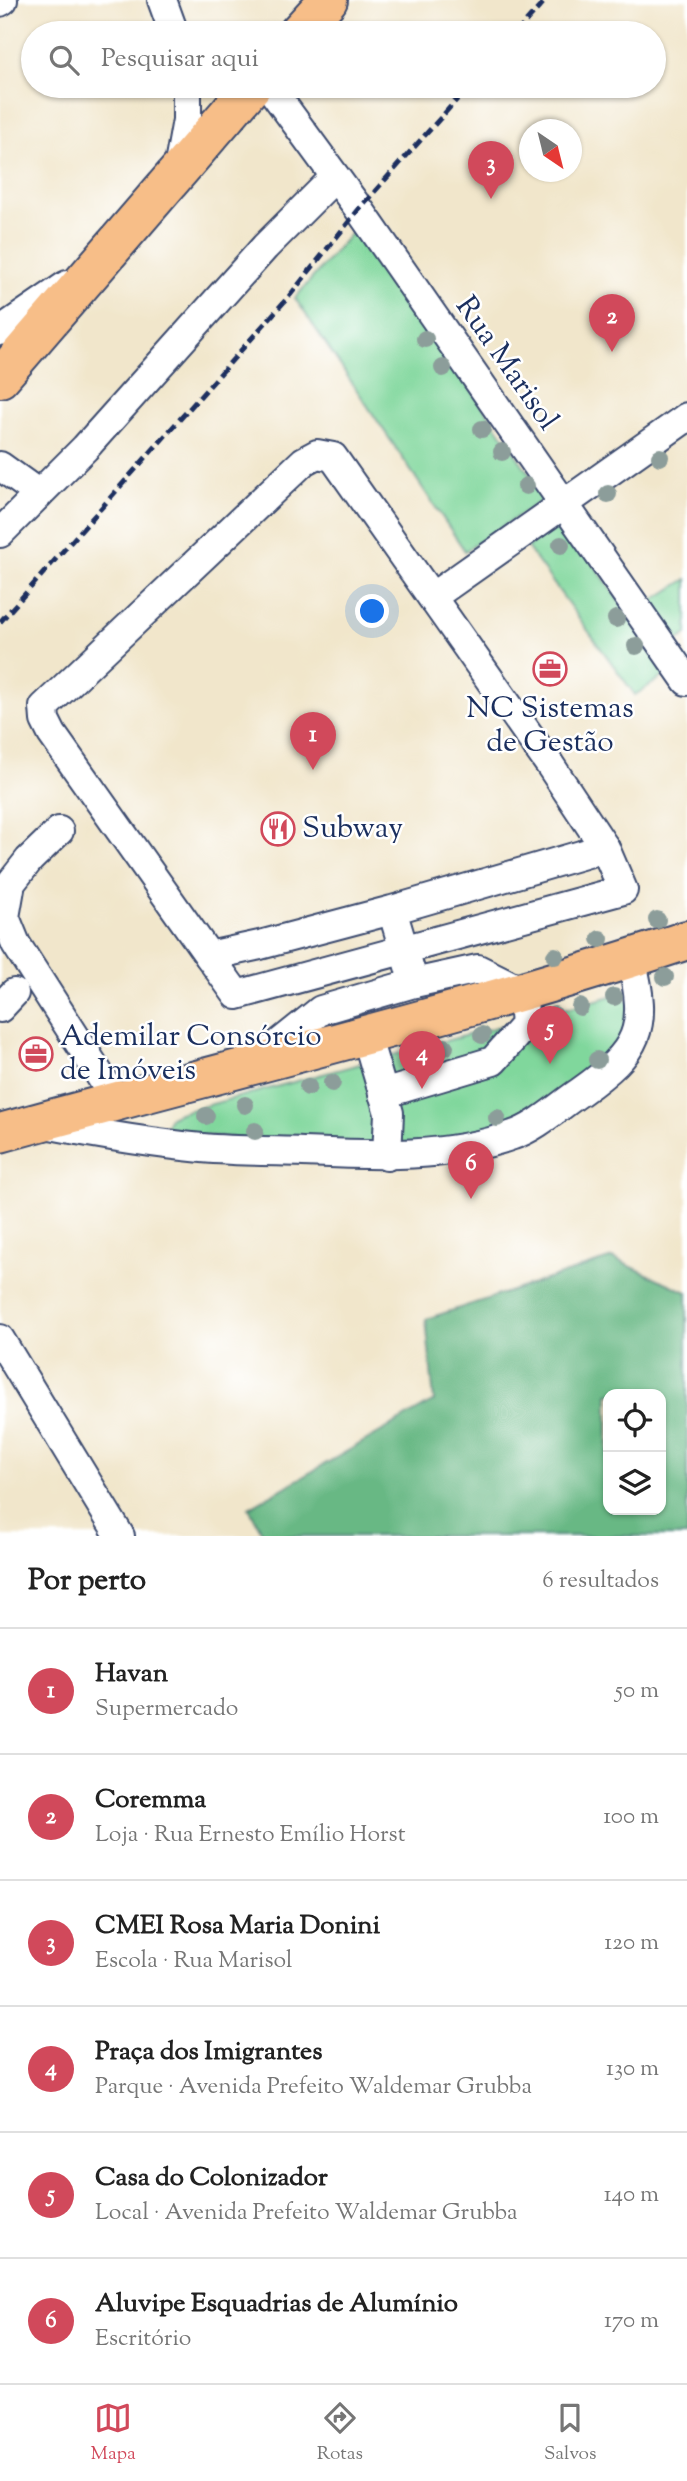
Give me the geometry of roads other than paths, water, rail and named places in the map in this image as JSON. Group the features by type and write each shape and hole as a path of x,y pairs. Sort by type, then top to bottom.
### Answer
{"highway":[{"path":"309,21 328,0"},
{"path":"0,378 242,98"},
{"path":"0,1133 366,1035 687,940"}],"street":[{"path":"163,0 170,21"},
{"path":"177,172 187,120 187,98"},
{"name":"Rua Marisol","path":"278,98 687,681"},
{"path":"0,533 85,449 265,247 335,177"},
{"path":"0,331 99,264"},
{"path":"432,597 687,417"},
{"path":"317,454 332,457 605,848 623,890 237,995 52,734 45,719 44,707 294,471 317,454"},
{"path":"0,466 39,494"},
{"path":"60,831 29,860 11,883 5,916 16,944 117,1102"},
{"path":"209,956 260,946 392,910 605,848"},
{"path":"392,910 414,983"},
{"path":"37,1123 122,1138 203,1148 387,1156 453,1149 514,1135 531,1126 611,1069 632,1044 639,1019 639,991 631,958"},
{"path":"252,1066 321,1010 414,983 478,969 522,991 525,1025 493,1061 383,1094"},
{"path":"366,1035 389,1113 387,1156"},
{"path":"0,1339 120,1536"}],"railway":[{"path":"527,21 546,0"},
{"path":"0,622 291,294 359,209 458,98"}],"place":[{"name":"CMEI Rosa Maria Donini","path":"491,199"},
{"name":"Coremma","path":"612,352"},
{"name":"NC Sistemas de Gestão","path":"550,669"},
{"name":"Havan","path":"313,770"},
{"name":"Subway","path":"278,829"},
{"name":"Ademilar Consórcio de Imóveis","path":"36,1054"},
{"name":"Casa do Colonizador","path":"550,1064"},
{"name":"Praça dos Imigrantes","path":"422,1089"},
{"name":"Aluvipe Esquadrias de Alumínio","path":"471,1199"}]}
